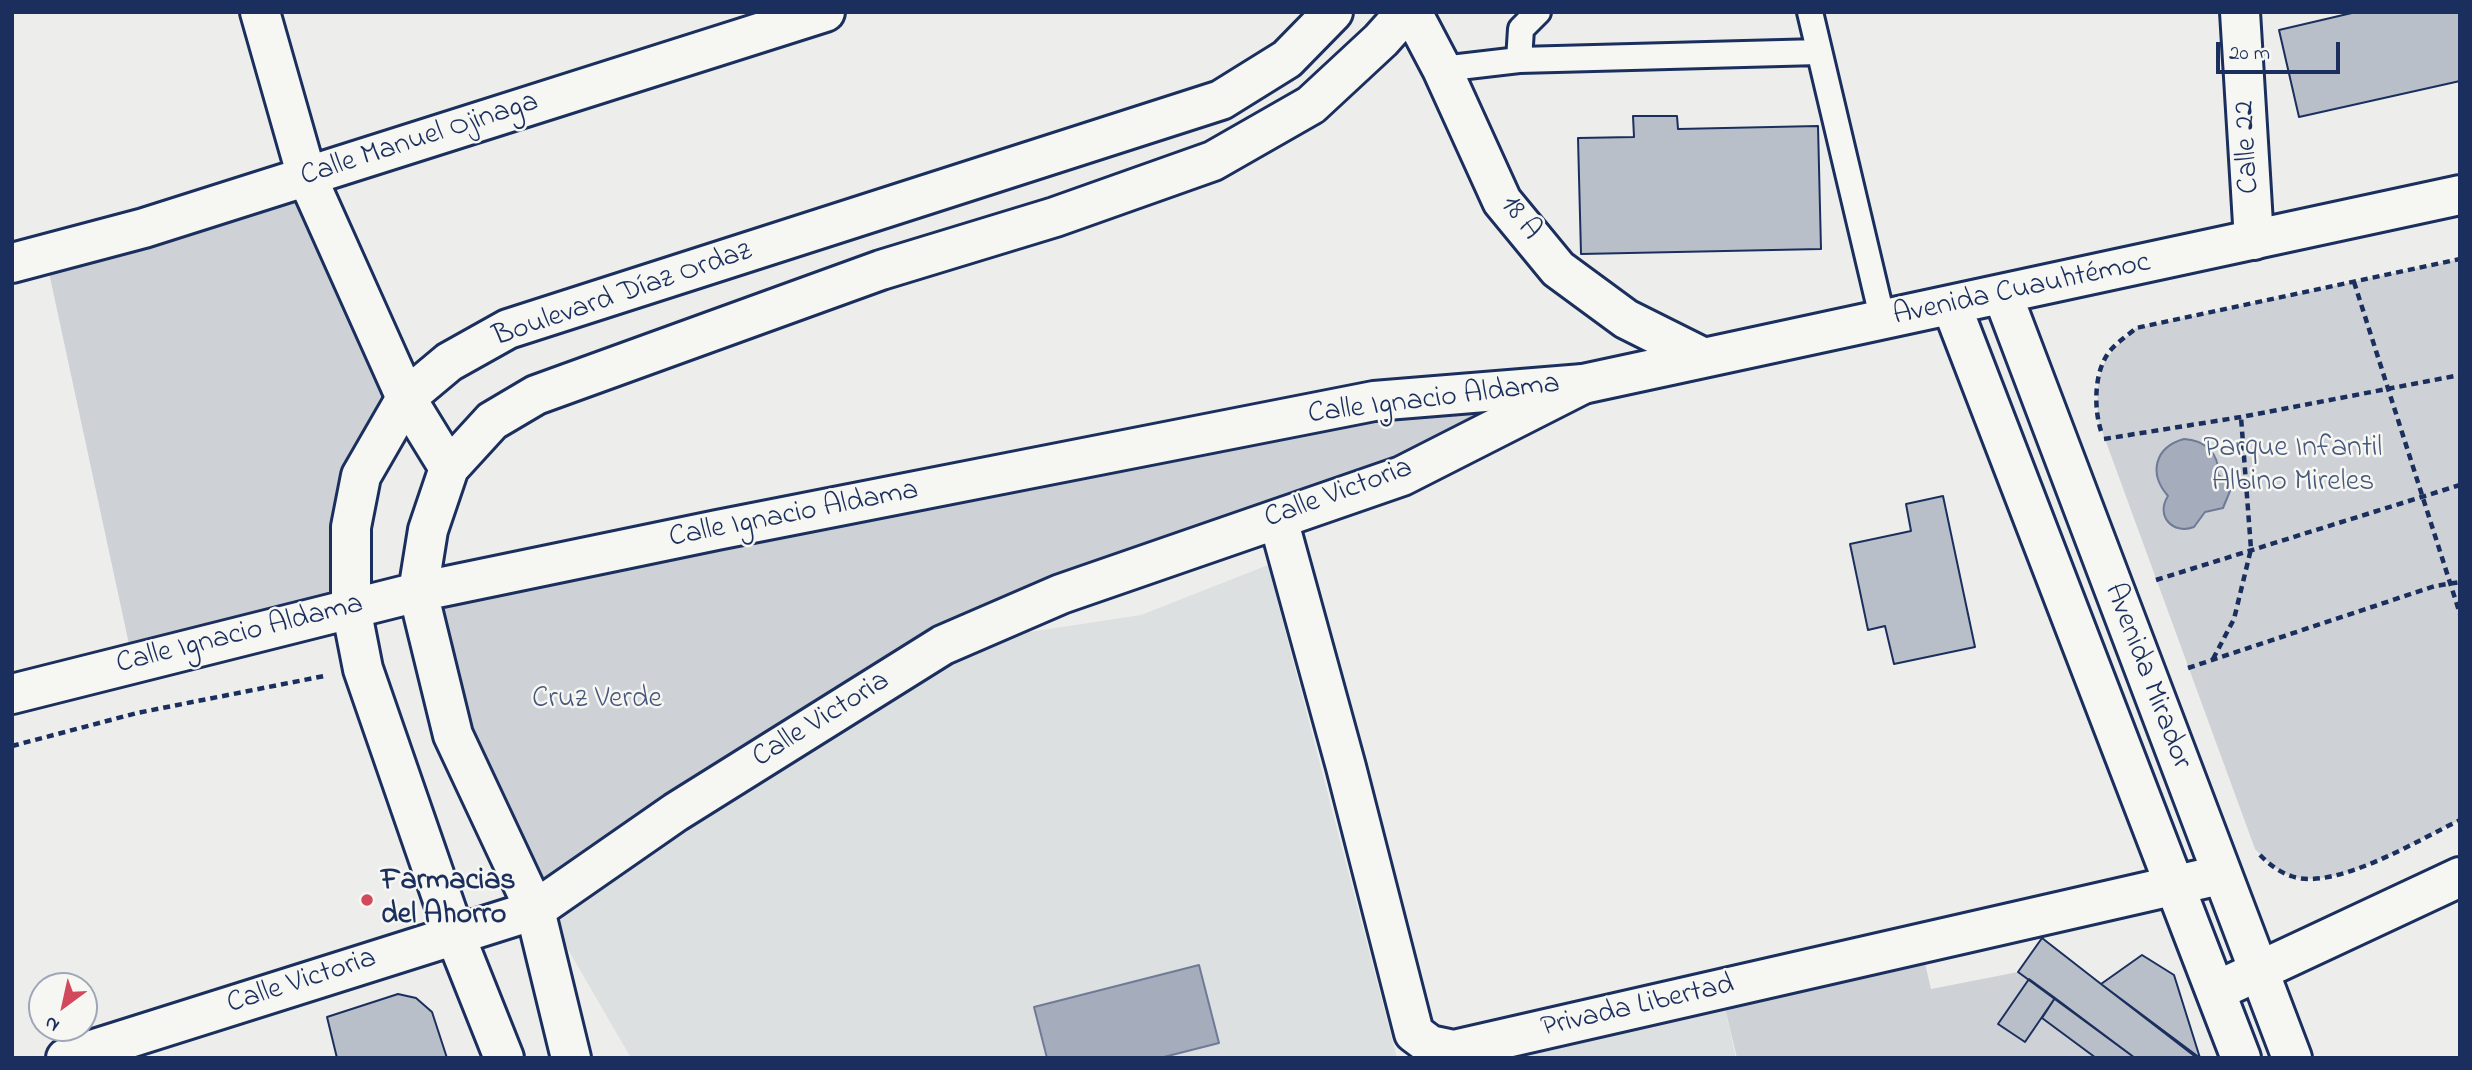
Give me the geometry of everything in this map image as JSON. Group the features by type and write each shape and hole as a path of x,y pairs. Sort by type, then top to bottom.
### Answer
{"main road":[{"path":"261,12 307,177 405,398 449,468"},
{"name":"Calle Manuel Ojinaga","path":"12,263 144,228 825,12"},
{"name":"Boulevard Díaz Ordaz","path":"504,1058 455,934 363,669 351,608 351,527 362,476 405,398 449,362 508,329 1221,100 1287,59 1333,12"},
{"name":"Boulevard Díaz Ordaz","path":"571,1058 535,910 453,735 418,592 428,530 449,468 492,421 536,395 881,270 1055,217 1213,161 1311,105 1381,40 1406,12"},
{"name":"18 A","path":"1412,12 1442,69 1502,201 1558,269 1626,319 1702,357"},
{"name":"Calle 22","path":"2241,12 2254,240"},
{"name":"Avenida Cuauhtémoc","path":"1583,384 2003,296 2460,195"},
{"name":"Avenida Mirador","path":"2003,296 2220,875 2292,1058"},
{"name":"Avenida Mirador","path":"1952,306 2241,1058"},
{"name":"Calle Victoria","path":"66,1058 535,910 676,813 943,645 1061,594 1402,476 1583,384"},
{"name":"Calle Ignacio Aldama","path":"12,694 418,592 1374,401 1583,384"},
{"name":"Privada Libertad","path":"1278,519 1346,767 1414,1033 1430,1045 1454,1050 2220,875"},
{"path":"2216,991 2258,969 2460,877"}],"lane":[{"path":"1519,60 1521,29 1538,12"},
{"path":"1810,12 1883,321"},
{"path":"1442,69 1519,60 1819,52"}],"path":[{"path":"2109,452 2098,420 2097,385 2107,354 2136,328 2460,259"},
{"path":"2354,282 2460,614"},
{"path":"2104,439 2241,417 2460,375"},
{"path":"2213,660 2234,619 2251,549 2241,417"},
{"path":"2156,580 2460,485"},
{"path":"2151,567 2161,593"},
{"path":"2188,668 2460,582"},
{"path":"2183,655 2193,681"},
{"path":"12,746 137,713 363,669"},
{"path":"2255,849 2270,865 2293,877 2343,875 2460,820"}],"shaded area":[{"path":"1268,565 1397,1058 631,1058 548,915 943,645 1141,615"},
{"path":"1724,1004 1736,1058 1481,1058"}],"green space":[{"path":"307,177 406,398 361,476 351,608 133,663 45,254"},
{"name":"Parque Infantil Albino Mireles","path":"2460,259 2460,820 2356,870 2313,879 2294,877 2268,862 2255,849 2098,420 2098,389 2102,368 2114,350 2136,328"},
{"name":"Cruz Verde","path":"1583,384 943,645 536,910 418,592 895,496"},
{"path":"1924,959 1931,989 2018,972 2029,979 1998,1024 2025,1042 2042,1018 2096,1058 1737,1058 1724,1004"}],"water":[{"path":"2184,439 2198,442 2209,449 2216,460 2218,475 2225,479 2230,491 2223,508 2205,512 2194,527 2186,529 2173,526 2165,517 2168,496 2158,479 2157,470 2161,454 2166,448"},
{"path":"1199,965 1219,1043 1160,1058 1047,1058 1034,1007"}],"building":[{"path":"2356,12 2460,12 2460,81 2299,117 2279,30"},
{"path":"1633,116 1677,116 1678,129 1818,126 1821,249 1581,254 1578,138 1634,137"},
{"path":"1943,496 1975,647 1894,664 1885,626 1868,630 1850,544 1911,531 1906,504"},
{"path":"2042,938 2197,1058 2135,1058 2018,972"},
{"path":"2142,955 2174,975 2200,1058 2101,984"},
{"path":"2029,979 2055,998 2025,1042 1998,1024"},
{"path":"398,994 416,998 432,1012 447,1058 337,1058 327,1017"},
{"path":"2055,998 2135,1058 2096,1058 2042,1018"}],"place":[{"name":"Farmacias del Ahorro","path":"367,900"}]}
